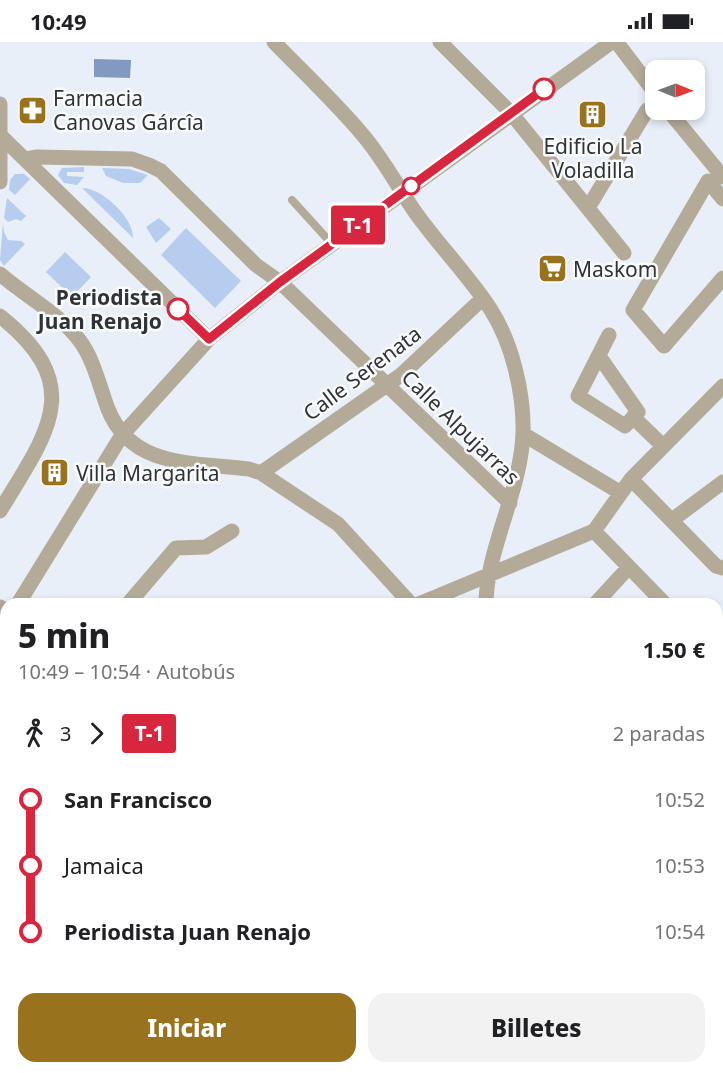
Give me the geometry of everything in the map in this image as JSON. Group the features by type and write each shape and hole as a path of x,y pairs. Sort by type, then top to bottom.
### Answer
{"street":[{"path":"274,42 362,134 413,208 495,318 513,364 523,434 510,503 486,589 486,598"},
{"path":"440,42 511,113 624,253"},
{"path":"22,598 122,435 209,339 280,282 511,113 613,43 645,81"},
{"path":"0,104 0,182"},
{"path":"588,208 645,113"},
{"path":"676,120 723,177"},
{"path":"1,136 209,339"},
{"name":"Calle Alpujarras","path":"26,159 37,157 132,159 161,171 256,265 280,282 510,503"},
{"path":"723,199 708,181 633,310 664,346 723,278"},
{"path":"0,274 68,328 81,343 111,415 122,435 135,446 155,457 249,469 261,473 338,524 406,598"},
{"name":"Calle Serenata","path":"261,473 412,367 482,299"},
{"path":"0,316 26,337 46,366 52,389 52,410 45,435 0,511"},
{"path":"599,356 638,412 625,426 578,396 609,335"},
{"path":"432,598 594,531 631,478 723,386"},
{"path":"633,417 662,445"},
{"path":"523,434 621,493"},
{"path":"631,478 716,566 723,568"},
{"path":"672,520 723,482"},
{"path":"133,598 176,549 206,547 232,531"},
{"path":"594,531 659,598"},
{"path":"601,598 629,567"}],"lane":[{"path":"292,200 332,244"}],"shaded area":[{"path":"94,59 131,60 130,78 94,77"},
{"path":"84,167 84,172 67,172 67,176 84,177 77,185 64,183 58,175 62,168"},
{"path":"102,168 129,169 148,175 140,183 123,183 106,176"},
{"path":"15,174 24,174 30,179 15,195 9,190 10,180"},
{"path":"82,188 99,193 115,205 128,222 133,238"},
{"path":"7,198 26,216 21,221 16,219 8,222 4,218"},
{"path":"159,218 171,229 156,243 146,227"},
{"path":"3,223 8,240 21,241 25,244 4,266 0,260"},
{"path":"186,228 241,281 215,308 161,255"},
{"path":"65,252 91,277 72,297 46,272"}],"bus line":[{"name":"T-1","path":"178,309 209,339 225,324 296,270 544,89"}],"place":[{"name":"Farmacia Canovas Gárcîa","path":"32,110"},
{"name":"Edificio La Voladilla","path":"593,115"},
{"name":"Maskom","path":"552,269"},
{"name":"Periodista Juan Renajo","path":"178,309"},
{"name":"Villa Margarita","path":"55,473"}]}
